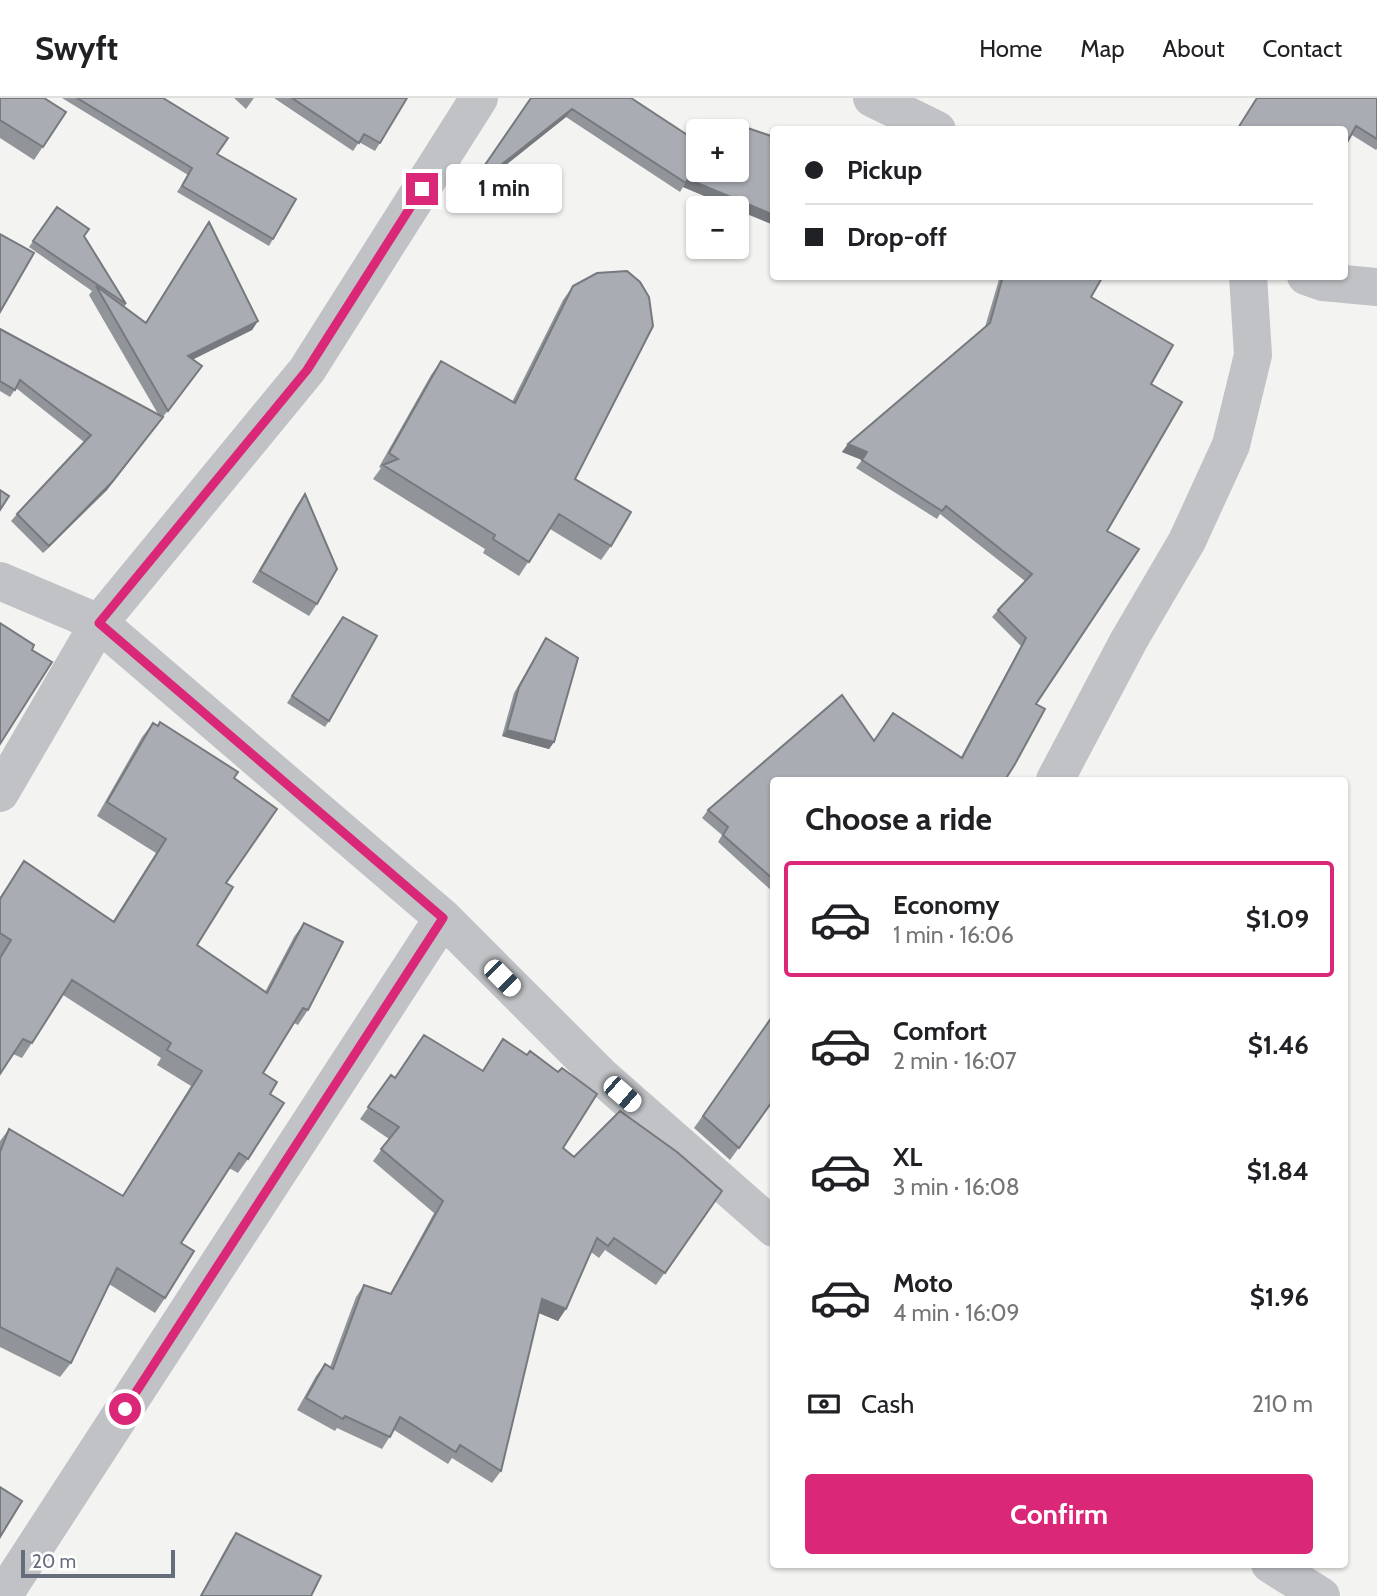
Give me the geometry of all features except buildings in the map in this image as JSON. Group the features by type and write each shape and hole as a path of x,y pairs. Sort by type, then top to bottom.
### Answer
{"street":[{"path":"0,793 99,623 307,370 479,98"},
{"path":"872,98 929,126"},
{"path":"1057,777 1129,640 1187,541 1231,445 1253,355 1248,280"},
{"path":"1317,280 1373,280"},
{"path":"0,580 99,623 443,918 601,1076 770,1220"},
{"path":"3,1596 443,918"},
{"path":"1276,1568 1321,1596"}],"route":[{"path":"125,1409 443,918 99,623 307,370 422,189"}]}
